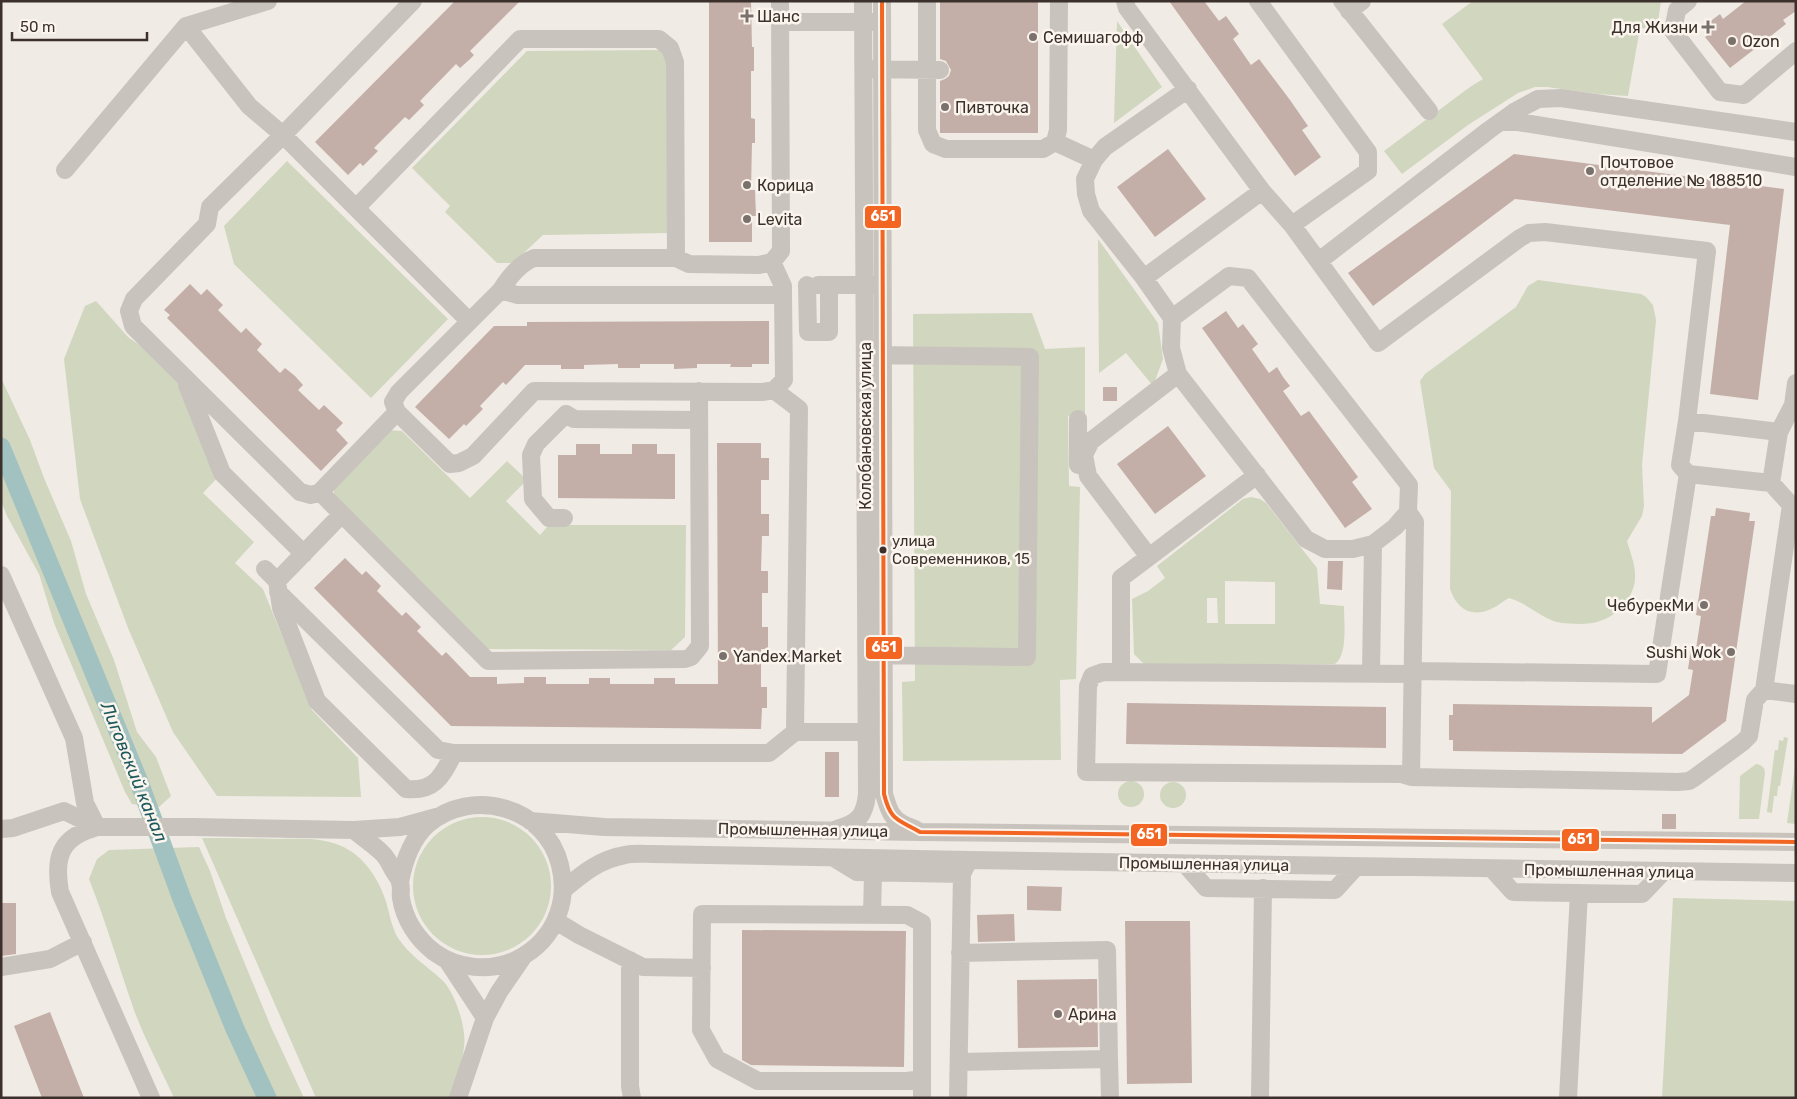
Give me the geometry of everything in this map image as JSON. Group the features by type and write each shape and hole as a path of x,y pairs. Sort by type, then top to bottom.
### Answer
{"street":[{"path":"65,170 186,26 268,1"},
{"path":"397,412 320,492 311,495 300,492 132,326 129,311 134,298 207,224 210,207 283,136 413,1"},
{"path":"772,262 783,290 784,380 774,390 762,392 534,391 473,456 459,463 450,464 397,412 393,402 399,392 500,290 508,278 525,262 534,258 676,258 689,264 759,265 772,262 781,251 780,1"},
{"name":"Колобановская улица","path":"864,1 865,355 875,655"},
{"name":"Колобановская улица","path":"831,831 856,821 866,809 875,732 875,655 883,356 882,1"},
{"path":"927,1 933,70 927,130 933,144 946,149 1043,149 1055,142 1058,130 1058,1"},
{"path":"1125,1 1127,8 1262,191 1319,261 1378,343 1529,233 1545,232 1707,251 1688,421 1680,465 1688,474 1771,483 1791,505 1764,690 1755,700 1749,736 1689,781 1411,777 1400,774 1086,772 1088,686 1092,676 1103,672 1657,674 1688,474"},
{"path":"1258,1 1368,152 1368,171 1292,226"},
{"path":"1688,1 1677,10 1673,31 1720,92 1744,95 1796,51"},
{"path":"1351,4 1429,111"},
{"path":"780,22 882,22"},
{"path":"186,26 249,106 283,136 469,321"},
{"path":"356,208 520,40 659,39 670,48 675,62 676,258"},
{"path":"864,69 933,70"},
{"path":"1172,318 1229,276 1248,278 1409,485 1408,512 1396,527 1373,544 1353,549 1325,549 1306,539 1178,374 1171,348 1172,318 1144,278 1091,210 1086,194 1085,179 1094,160 1105,147 1188,89"},
{"path":"1319,261 1500,122 1538,99 1561,98 1796,132"},
{"path":"1500,122 1518,122 1796,167"},
{"path":"1055,142 1094,160"},
{"path":"1144,278 1262,191"},
{"path":"808,286 808,332 829,332 829,285"},
{"path":"500,290 517,295 783,290 808,286 882,285"},
{"path":"865,355 1030,357 1027,657 875,655"},
{"path":"1081,455 1091,441 1178,374"},
{"path":"184,378 222,473 304,554"},
{"path":"1771,483 1779,432 1793,405 1796,383"},
{"path":"774,390 799,409 795,732"},
{"path":"560,391 566,414 574,419 699,420"},
{"path":"320,492 488,661 685,659 691,656 700,646 699,391"},
{"path":"564,518 549,518 532,499 531,455 536,444 566,414"},
{"path":"1078,419 1081,455 1078,480"},
{"path":"1688,421 1779,432"},
{"path":"1081,455 1088,476 1149,557"},
{"path":"1121,672 1121,578 1257,475"},
{"path":"1408,512 1415,522 1411,777"},
{"path":"273,581 304,554 342,514"},
{"path":"1371,674 1373,544"},
{"path":"1,576 74,738 85,803 97,827"},
{"path":"273,581 281,608 317,701 406,789 416,790 437,782 444,774 454,753"},
{"path":"273,581 428,742 438,750 454,753 769,753 795,732 875,732"},
{"path":"1764,690 1796,694"},
{"name":"Колобановская улица","path":"875,732 884,794 888,808 902,824 920,832"},
{"path":"486,805 509,810 530,821 542,831 552,844 560,866 563,890 561,906 556,921 547,935 524,956 494,967 478,968 462,965 447,960 434,952 412,928 401,898 400,882 403,866 408,851 416,838 440,816 454,809 470,806 486,805"},
{"path":"1,829 13,828 64,811 97,827"},
{"path":"151,1098 60,892 57,867 59,857 65,845 84,830 97,827 354,830 400,827 440,816"},
{"name":"Промышленная улица","path":"530,821 604,826 831,831 1796,842"},
{"path":"354,830 384,855 400,882"},
{"name":"Промышленная улица","path":"563,890 601,862 626,854 833,857 966,867 1185,864 1796,873"},
{"path":"833,857 857,872 966,867 960,953 958,1098"},
{"path":"1185,864 1206,888 1335,890 1356,866"},
{"path":"1492,869 1513,892 1642,894 1663,872"},
{"path":"872,915 873,872"},
{"path":"1260,1098 1263,888"},
{"path":"1568,1098 1579,893"},
{"path":"922,1079 907,1081 758,1081 717,1059 701,1030 702,914 907,915 922,923 922,1079 922,1098"},
{"path":"556,921 579,935 643,967 702,968"},
{"path":"1,967 50,959 83,942"},
{"path":"960,953 1107,950 1110,1098"},
{"path":"458,1098 485,1018 499,992 524,956"},
{"path":"447,960 485,1018"},
{"path":"630,960 630,1086 632,1098"},
{"path":"959,1062 1109,1059"}],"green space":[{"path":"1473,1 1661,1 1657,29 1640,28 1628,96 1535,87 1518,93 1468,125 1402,174 1384,151 1483,79 1442,24"},
{"path":"1117,21 1162,87 1114,123"},
{"path":"666,50 669,233 543,235 513,263 497,263 445,212 450,206 412,168 527,51"},
{"path":"287,161 448,319 371,398 234,264 224,226"},
{"path":"1098,239 1158,323 1163,359 1153,386 1126,353 1099,373"},
{"path":"1538,280 1641,294 1653,305 1656,320 1642,465 1644,506 1642,516 1627,541 1634,566 1635,582 1633,590 1620,609 1607,618 1591,623 1571,624 1548,619 1516,600 1509,598 1484,612 1471,612 1457,602 1450,589 1451,491 1434,468 1420,381 1425,374 1516,307 1528,286"},
{"path":"96,301 128,337 148,351 178,381 219,476 203,493 254,542 235,563 263,589 312,710 358,758 361,797 217,796 173,732 128,628 80,499 64,359 85,306"},
{"path":"1032,313 1045,349 1085,347 1085,415 1068,416 1069,486 1080,487 1076,679 1060,680 1061,760 903,761 902,682 915,681 913,314"},
{"path":"1,378 30,440 71,541 86,594 114,660 137,732 156,757 171,796 159,807 132,804 125,792 54,623 39,574 7,516 1,501"},
{"path":"388,430 402,431 470,498 507,461 527,480 506,501 540,535 549,525 686,525 685,637 671,650 487,649 334,495 334,484"},
{"path":"1251,497 1266,503 1317,568 1320,604 1344,606 1344,646 1339,660 1335,664 1144,664 1134,654 1132,599 1148,591 1165,578 1157,566 1243,499","holes":["1225,581 1275,582 1275,624 1225,624","1207,598 1217,598 1218,623 1207,623"]},
{"path":"1784,737 1788,738 1780,786 1778,786 1777,796 1774,796 1772,813 1767,812 1774,756 1775,750 1778,750 1779,740 1783,741"},
{"path":"1796,760 1796,824 1787,823"},
{"path":"1756,764 1764,768 1765,773 1759,819 1739,819 1740,776"},
{"path":"1131,781 1140,785 1144,794 1140,803 1131,807 1122,803 1118,794 1122,785"},
{"path":"1173,782 1182,786 1186,795 1182,804 1173,808 1164,804 1160,795 1164,786"},
{"path":"482,817 508,822 531,837 546,860 551,886 546,912 531,935 508,950 482,955 456,950 433,935 418,912 413,886 418,860 433,837 456,822"},
{"path":"202,838 299,839 331,842 348,849 370,869 380,886 398,938 413,955 442,980 451,993 459,1011 464,1031 464,1047 460,1066 449,1098 316,1098"},
{"path":"199,847 271,1027 304,1098 174,1098 138,1021 89,879 97,859 109,850"},
{"path":"1673,898 1796,901 1796,1098 1662,1098"}],"building":[{"path":"455,1 520,1 470,51 474,55 460,68 456,64 420,101 424,105 409,120 405,117 374,148 378,151 363,166 360,163 348,175 315,142"},
{"path":"709,1 751,1 754,71 751,71 751,118 755,119 755,143 752,143 751,190 755,190 756,216 752,216 752,242 709,242"},
{"path":"940,1 1038,1 1038,133 940,133 940,81 949,76 951,70 946,61 940,59"},
{"path":"1169,1 1204,1 1219,21 1226,16 1239,34 1233,39 1251,65 1259,59 1290,100 1308,126 1302,130 1321,157 1295,176"},
{"path":"1746,1 1796,1 1796,11 1783,20 1786,24 1772,35 1774,38 1763,46 1761,44 1730,68 1705,37 1709,34 1704,26 1720,14 1723,19"},
{"path":"1168,149 1206,199 1155,237 1117,187"},
{"path":"1514,154 1784,189 1758,400 1710,394 1730,225 1515,199 1373,306 1348,273"},
{"path":"190,284 201,295 207,289 223,305 218,310 241,333 246,328 262,344 257,350 280,373 285,368 303,385 298,390 319,410 324,405 343,423 336,430 348,443 321,471 167,318 170,315 164,310"},
{"path":"1226,311 1238,328 1243,324 1258,344 1252,349 1269,373 1277,367 1290,386 1283,391 1301,416 1309,411 1358,477 1352,482 1372,509 1345,528 1202,328"},
{"path":"769,321 769,364 752,364 752,367 730,367 731,364 697,364 697,368 674,369 674,364 640,364 640,368 618,368 618,364 584,365 584,369 561,369 561,365 525,365 506,385 503,382 480,406 483,409 449,439 415,407 494,326 527,326 527,322"},
{"path":"1103,387 1117,387 1117,401 1103,401"},
{"path":"1168,426 1206,476 1155,514 1117,464"},
{"path":"717,443 761,443 761,458 769,458 769,480 761,480 761,514 769,514 769,536 762,536 761,571 768,571 768,593 762,593 762,627 768,627 768,649 761,649 761,687 767,687 767,708 762,708 761,729 451,726 314,588 345,558 362,575 366,571 381,586 377,591 402,616 406,612 421,627 417,631 442,656 446,652 470,677 497,677 497,684 524,683 524,677 546,677 546,684 589,684 589,678 610,678 610,684 654,684 654,678 675,678 675,684 718,684"},
{"path":"576,444 600,444 600,454 632,454 632,444 657,444 657,454 675,454 675,499 558,498 558,455 576,455"},
{"path":"1716,508 1750,513 1749,521 1755,521 1726,721 1682,754 1453,751 1453,740 1449,740 1449,715 1453,715 1453,704 1652,707 1652,723 1689,695 1693,670 1688,669 1691,649 1696,649 1701,616 1696,615 1711,516 1715,516"},
{"path":"1328,561 1343,561 1342,590 1327,589"},
{"path":"1127,703 1386,707 1386,748 1126,744"},
{"path":"825,752 839,752 839,797 825,797"},
{"path":"1662,814 1676,814 1676,829 1662,829"},
{"path":"1027,886 1062,887 1061,911 1027,910"},
{"path":"1,903 16,903 16,954 1,956"},
{"path":"1014,914 1015,941 978,942 977,915"},
{"path":"1125,921 1190,921 1192,1083 1127,1084"},
{"path":"742,930 906,931 904,1067 751,1065 742,1060"},
{"name":"Арина","path":"1097,979 1098,1047 1018,1048 1017,980"},
{"path":"50,1012 84,1098 42,1098 14,1026"}],"waterway":[{"name":"Лиговский канал","path":"1,447 139,782 182,899 235,1029 267,1098"}],"transit line":[{"name":"651","path":"882,1 884,794 889,810 896,819 920,832 1796,842"}],"place":[{"name":"Шанс","path":"747,16"},
{"name":"Для Жизни","path":"1708,27"},
{"name":"Семишагофф","path":"1033,37"},
{"name":"Ozon","path":"1732,41"},
{"name":"Пивточка","path":"945,107"},
{"name":"Почтовое отделение № 188510","path":"1590,171"},
{"name":"Корица","path":"747,185"},
{"name":"Levita","path":"747,219"},
{"name":"улица Современников, 15","path":"883,550"},
{"name":"ЧебурекМи","path":"1704,605"},
{"name":"Sushi Wok","path":"1731,652"},
{"name":"Yandex.Market","path":"723,656"},
{"name":"Арина","path":"1058,1014"}]}
